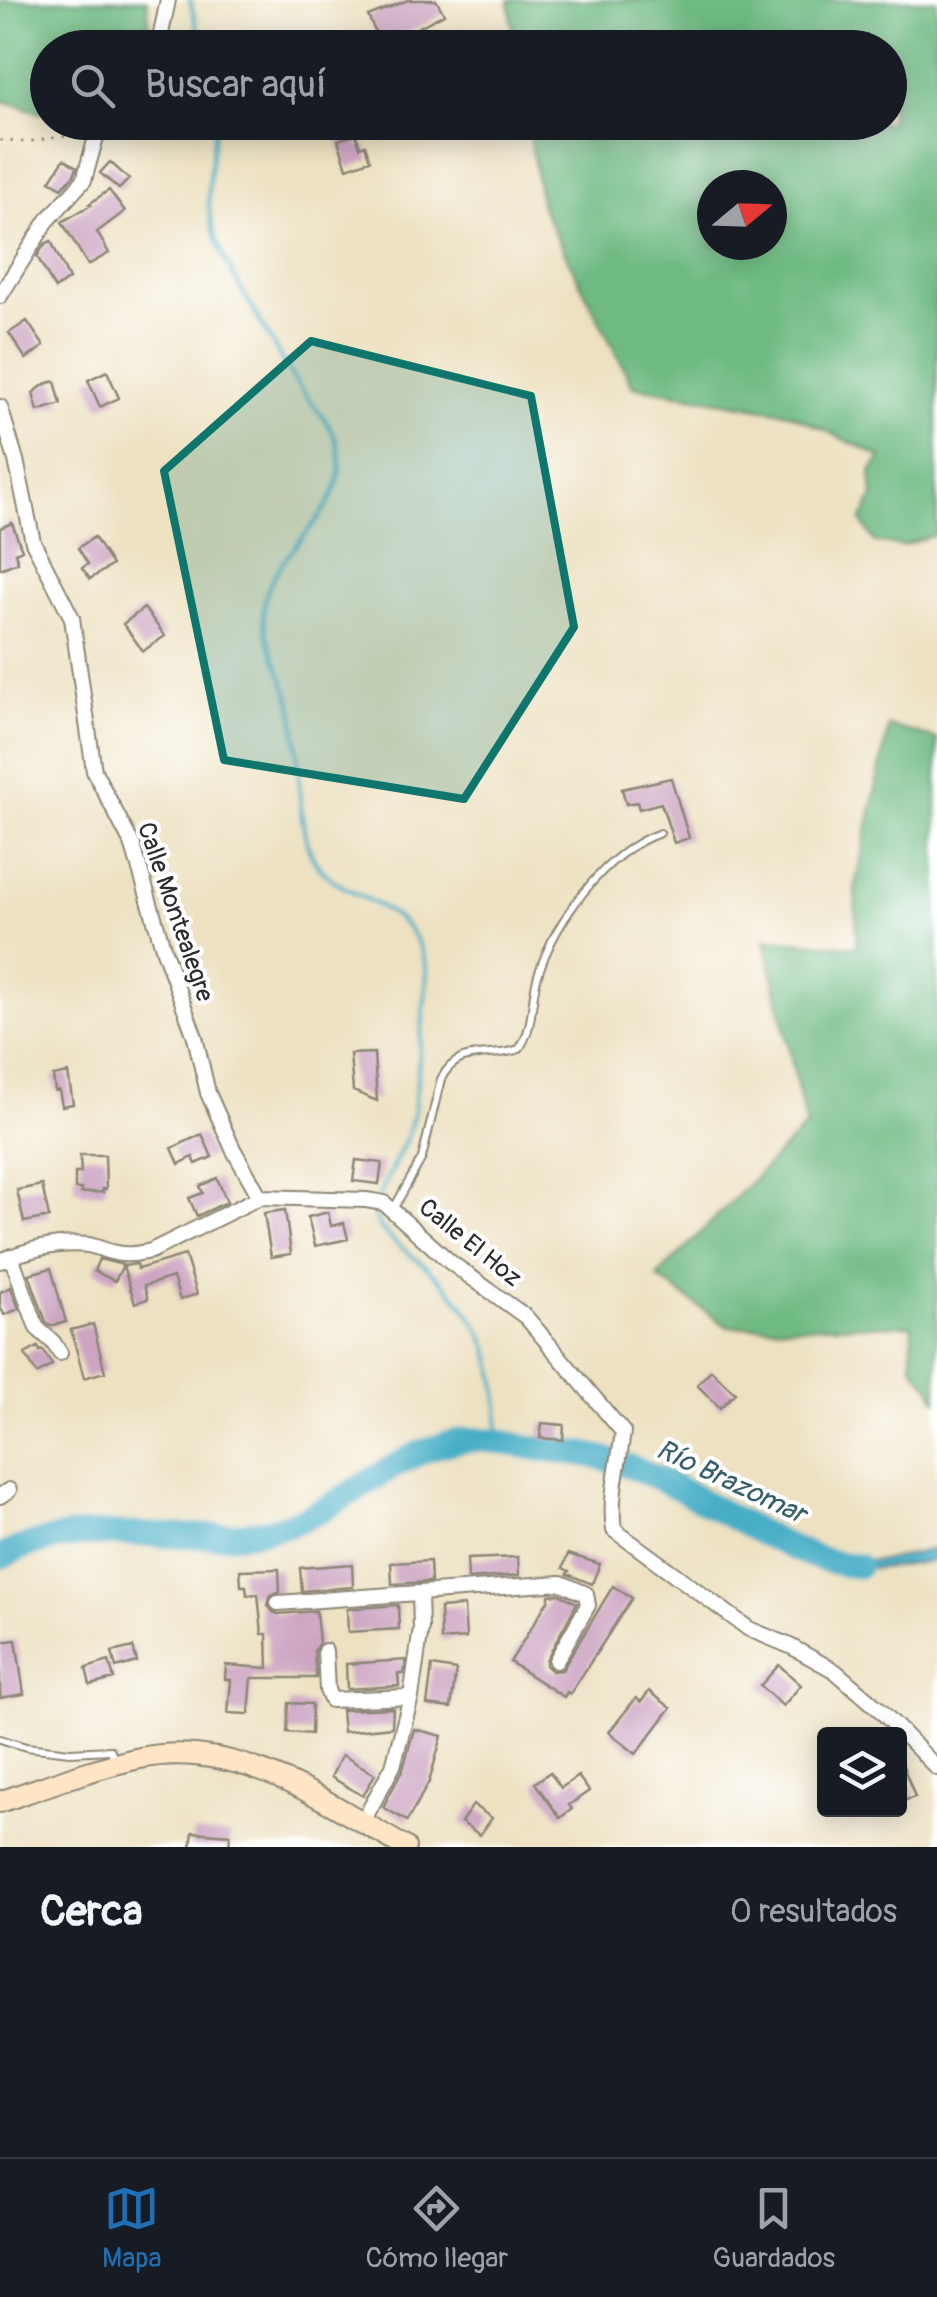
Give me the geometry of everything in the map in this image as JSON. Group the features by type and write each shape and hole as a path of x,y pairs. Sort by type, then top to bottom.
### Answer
{"street":[{"path":"162,30 168,0"},
{"path":"0,296 47,221 84,180 99,140"},
{"name":"Calle Montealegre","path":"0,407 33,542 72,618 94,771 133,846 195,1038 208,1092 260,1197"},
{"name":"Calle El Hoz","path":"6,1258 28,1250 89,1245 114,1254 151,1251 260,1197 366,1200 388,1206 450,1262 526,1317 623,1432 613,1497 614,1530 749,1629 834,1671 880,1710 937,1768"},
{"path":"6,1258 37,1328 54,1342 60,1354"},
{"path":"278,1603 561,1583 586,1594 588,1605 556,1661"},
{"path":"362,1823 393,1766 411,1697 421,1628 420,1593"},
{"path":"325,1651 327,1690 332,1700 411,1697"},
{"path":"0,1802 142,1758 190,1754 242,1763 297,1786 405,1847"}],"lane":[{"path":"388,1206 422,1158 447,1068 460,1058 519,1049 530,1028 537,978 552,940 571,908 616,859 633,845 660,833"},
{"path":"0,1739 70,1752 111,1750 116,1765"}],"path":[{"path":"0,140 34,140"}],"highlighted area":[{"path":"311,341 531,396 574,627 464,799 224,760 164,471"}],"green space":[{"path":"0,0 147,0 150,30 30,30 30,109 0,100"},
{"path":"509,0 937,0 937,534 903,546 875,542 861,521 873,497 871,472 881,457 789,413 633,386 541,206 531,140 907,140 907,30 513,30"},
{"path":"889,726 937,739 937,1402 931,1388 912,1366 912,1325 728,1327 657,1277 806,1126 765,939 857,947 855,887"}],"water":[{"path":"937,1548 935,1560 894,1567 828,1562 887,1560"}],"building":[{"path":"408,0 436,0 444,14 413,30 374,30 368,16"},
{"path":"338,140 358,140 360,147 365,145 370,160 347,168"},
{"path":"64,159 77,167 62,188 50,181"},
{"path":"110,162 129,179 119,189 100,173"},
{"path":"109,190 125,211 97,232 109,253 88,265 62,222"},
{"path":"51,241 69,279 55,289 37,256"},
{"path":"27,321 44,346 26,359 9,333"},
{"path":"107,371 119,398 100,407 88,380"},
{"path":"55,381 61,404 38,411 33,393"},
{"path":"12,523 22,550 15,553 18,562 0,569 0,528"},
{"path":"94,537 112,565 90,579 82,568 88,564 78,548"},
{"path":"144,608 165,636 143,651 123,624"},
{"path":"671,778 689,838 674,843 661,803 639,809 637,802 626,804 622,789"},
{"path":"374,1053 377,1101 353,1091 350,1054"},
{"path":"68,1073 73,1104 62,1106 53,1076"},
{"path":"202,1134 212,1157 196,1164 193,1157 179,1164 172,1148"},
{"path":"80,1155 105,1155 103,1192 81,1193 81,1189 75,1189 75,1173 81,1173"},
{"path":"356,1160 382,1163 379,1184 353,1181"},
{"path":"217,1178 227,1202 197,1216 189,1198 203,1193 200,1186"},
{"path":"42,1185 49,1217 24,1222 17,1190"},
{"path":"285,1210 291,1254 271,1257 264,1213"},
{"path":"328,1212 331,1226 344,1223 348,1239 315,1246 308,1217"},
{"path":"185,1255 197,1294 180,1300 173,1277 144,1286 148,1299 135,1303 123,1266 137,1264 138,1269"},
{"path":"99,1259 123,1265 115,1281 94,1271"},
{"path":"51,1268 66,1322 51,1326 46,1322 29,1274"},
{"path":"11,1287 19,1309 4,1315 0,1292"},
{"path":"93,1324 105,1372 84,1378 71,1330"},
{"path":"38,1347 52,1365 37,1374 25,1354"},
{"path":"711,1370 735,1393 720,1408 697,1385"},
{"path":"542,1423 564,1425 563,1440 540,1438"},
{"path":"568,1554 600,1564 592,1584 567,1574 569,1571 563,1568"},
{"path":"518,1557 519,1575 468,1579 467,1559"},
{"path":"430,1561 431,1582 392,1584 391,1563"},
{"path":"352,1564 353,1587 302,1591 300,1568"},
{"path":"279,1569 280,1592 271,1595 268,1605 278,1614 316,1611 316,1678 252,1678 249,1714 228,1713 231,1680 225,1679 226,1665 268,1668 267,1634 262,1634 258,1594 247,1595 246,1586 241,1586 240,1570"},
{"path":"613,1586 632,1598 570,1694 567,1692 564,1697 510,1662 549,1595 559,1594 577,1603 546,1660 552,1671 562,1670"},
{"path":"398,1605 399,1629 348,1632 347,1609"},
{"path":"464,1606 466,1638 441,1640 440,1608"},
{"path":"16,1640 24,1694 0,1698 0,1642"},
{"path":"133,1647 137,1662 116,1668 112,1652"},
{"path":"406,1660 404,1674 398,1674 399,1686 347,1689 346,1664"},
{"path":"109,1661 114,1679 90,1685 86,1668"},
{"path":"779,1665 801,1685 783,1706 760,1686"},
{"path":"432,1666 456,1670 451,1708 427,1705"},
{"path":"649,1691 671,1708 636,1754 609,1732 636,1698 641,1702"},
{"path":"289,1703 312,1704 311,1734 287,1732"},
{"path":"393,1708 392,1727 343,1732 341,1710"},
{"path":"414,1729 442,1736 429,1782 407,1821 383,1807 403,1769"},
{"path":"342,1755 375,1774 363,1796 331,1777"},
{"path":"550,1772 561,1788 578,1776 589,1791 569,1805 572,1809 560,1818 535,1783"},
{"path":"907,1776 915,1797 907,1800"},
{"path":"473,1805 492,1818 480,1835 461,1822"},
{"path":"193,1832 230,1835 229,1847 191,1847"}],"waterway":[{"path":"190,0 198,30"},
{"path":"214,140 209,196 215,235 280,357 327,423 339,451 340,473 333,494 281,565 264,604 268,640 294,717 304,831 319,867 334,881 392,914 408,929 421,949 427,976 414,1111 408,1135 379,1196"},
{"path":"376,1205 376,1220 382,1230 454,1294 480,1331 494,1369 498,1441"},
{"name":"Río Brazomar","path":"0,1557 68,1537 206,1536 276,1528 323,1509 411,1457 434,1447 478,1440 585,1454 623,1464 795,1549 819,1559 858,1566"}]}
